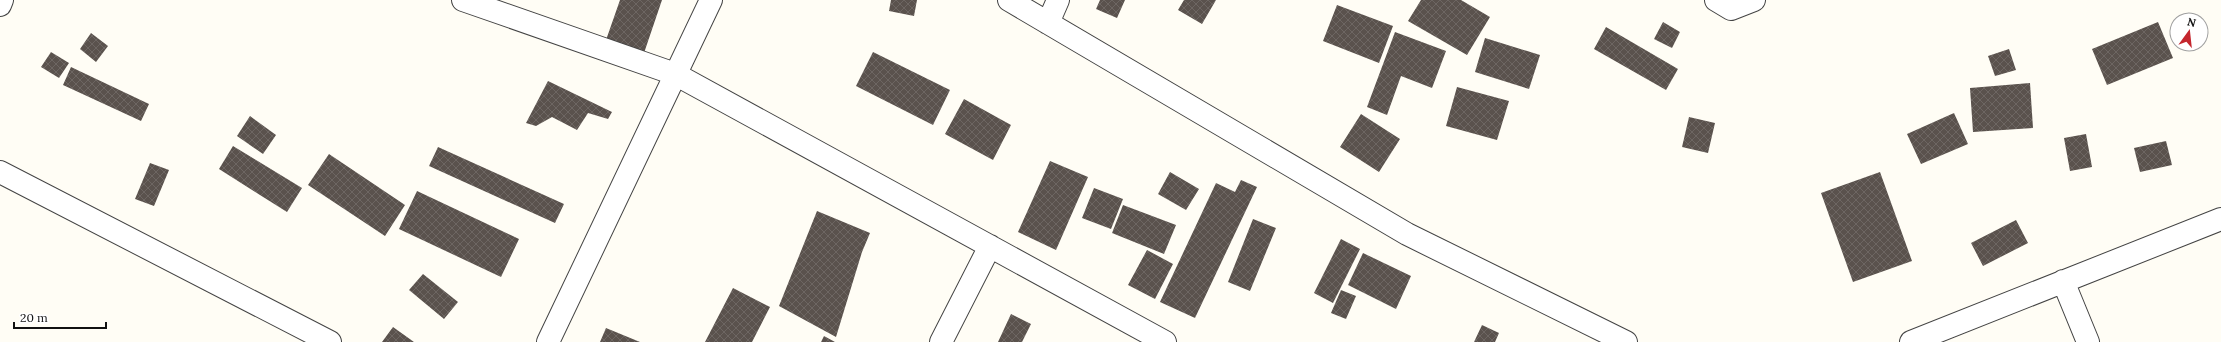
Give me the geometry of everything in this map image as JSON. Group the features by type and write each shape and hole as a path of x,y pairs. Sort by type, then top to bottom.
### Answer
{"street":[{"path":"0,5 2,0"},
{"path":"463,0 675,74 1165,342"},
{"path":"548,342 711,0"},
{"path":"1009,0 1407,234 1626,342"},
{"path":"1048,23 1058,0"},
{"path":"1716,0 1731,9 1754,0"},
{"path":"0,172 330,342"},
{"path":"1911,342 2221,219"},
{"path":"941,342 990,246"},
{"path":"2063,282 2088,342"}],"building":[{"path":"620,0 662,0 644,53 606,40"},
{"path":"891,0 917,0 914,16 889,11"},
{"path":"1100,0 1125,0 1117,18 1096,9"},
{"path":"1184,0 1216,0 1202,24 1178,10"},
{"path":"1421,0 1461,0 1490,17 1467,55 1408,21"},
{"path":"1337,5 1393,26 1379,63 1323,41"},
{"path":"1663,22 1680,32 1672,48 1654,39"},
{"path":"2158,22 2169,48 2169,52 2170,52 2173,58 2107,85 2092,49"},
{"path":"1606,27 1678,69 1666,90 1594,49"},
{"path":"1395,32 1446,51 1432,88 1401,76 1387,115 1367,107"},
{"path":"91,33 108,46 96,62 80,49"},
{"path":"1485,38 1540,55 1529,89 1475,72"},
{"path":"2009,49 2016,70 1995,76 1988,56"},
{"path":"51,52 69,63 59,78 41,67"},
{"path":"873,52 950,90 933,125 856,86"},
{"path":"71,67 149,104 141,121 63,85"},
{"path":"548,81 612,112 608,119 588,113 577,130 552,117 536,126 526,123"},
{"path":"2030,83 2033,128 1973,132 1970,88"},
{"path":"1457,87 1509,101 1497,140 1446,126"},
{"path":"964,99 1011,125 993,160 945,134"},
{"path":"1954,113 1968,144 1921,164 1907,134"},
{"path":"1361,114 1400,139 1379,172 1340,147"},
{"path":"250,116 276,135 263,154 237,136"},
{"path":"1689,117 1715,123 1708,153 1682,147"},
{"path":"2086,134 2092,167 2070,171 2064,138"},
{"path":"2166,141 2172,165 2140,172 2134,148"},
{"path":"233,146 302,188 287,212 219,169"},
{"path":"438,147 564,204 555,223 429,166"},
{"path":"329,154 405,205 385,236 308,185"},
{"path":"1050,161 1088,177 1056,250 1018,232"},
{"path":"150,163 169,170 154,206 135,199"},
{"path":"1170,172 1199,189 1186,210 1158,194"},
{"path":"1880,172 1912,261 1853,282 1821,193"},
{"path":"1241,180 1257,187 1195,318 1160,302 1216,183 1235,192"},
{"path":"1094,188 1123,199 1111,229 1082,218"},
{"path":"417,191 519,239 501,277 399,229"},
{"path":"1123,205 1176,225 1164,254 1112,233"},
{"path":"817,211 870,233 862,252 836,337 779,306"},
{"path":"1253,219 1276,228 1250,291 1228,282"},
{"path":"2016,220 2028,243 1983,266 1971,243"},
{"path":"1341,239 1360,249 1333,303 1314,293"},
{"path":"1147,250 1173,264 1155,299 1128,285"},
{"path":"1363,253 1411,276 1396,309 1348,285"},
{"path":"423,274 458,302 444,319 409,290"},
{"path":"733,288 770,307 752,342 705,342"},
{"path":"1341,290 1356,296 1346,319 1331,313"},
{"path":"1011,314 1031,324 1022,342 998,342"},
{"path":"1482,325 1499,333 1495,342 1474,342"},
{"path":"393,327 414,342 382,342"},
{"path":"606,328 640,342 600,342"},
{"path":"824,336 835,342 821,342"}]}
